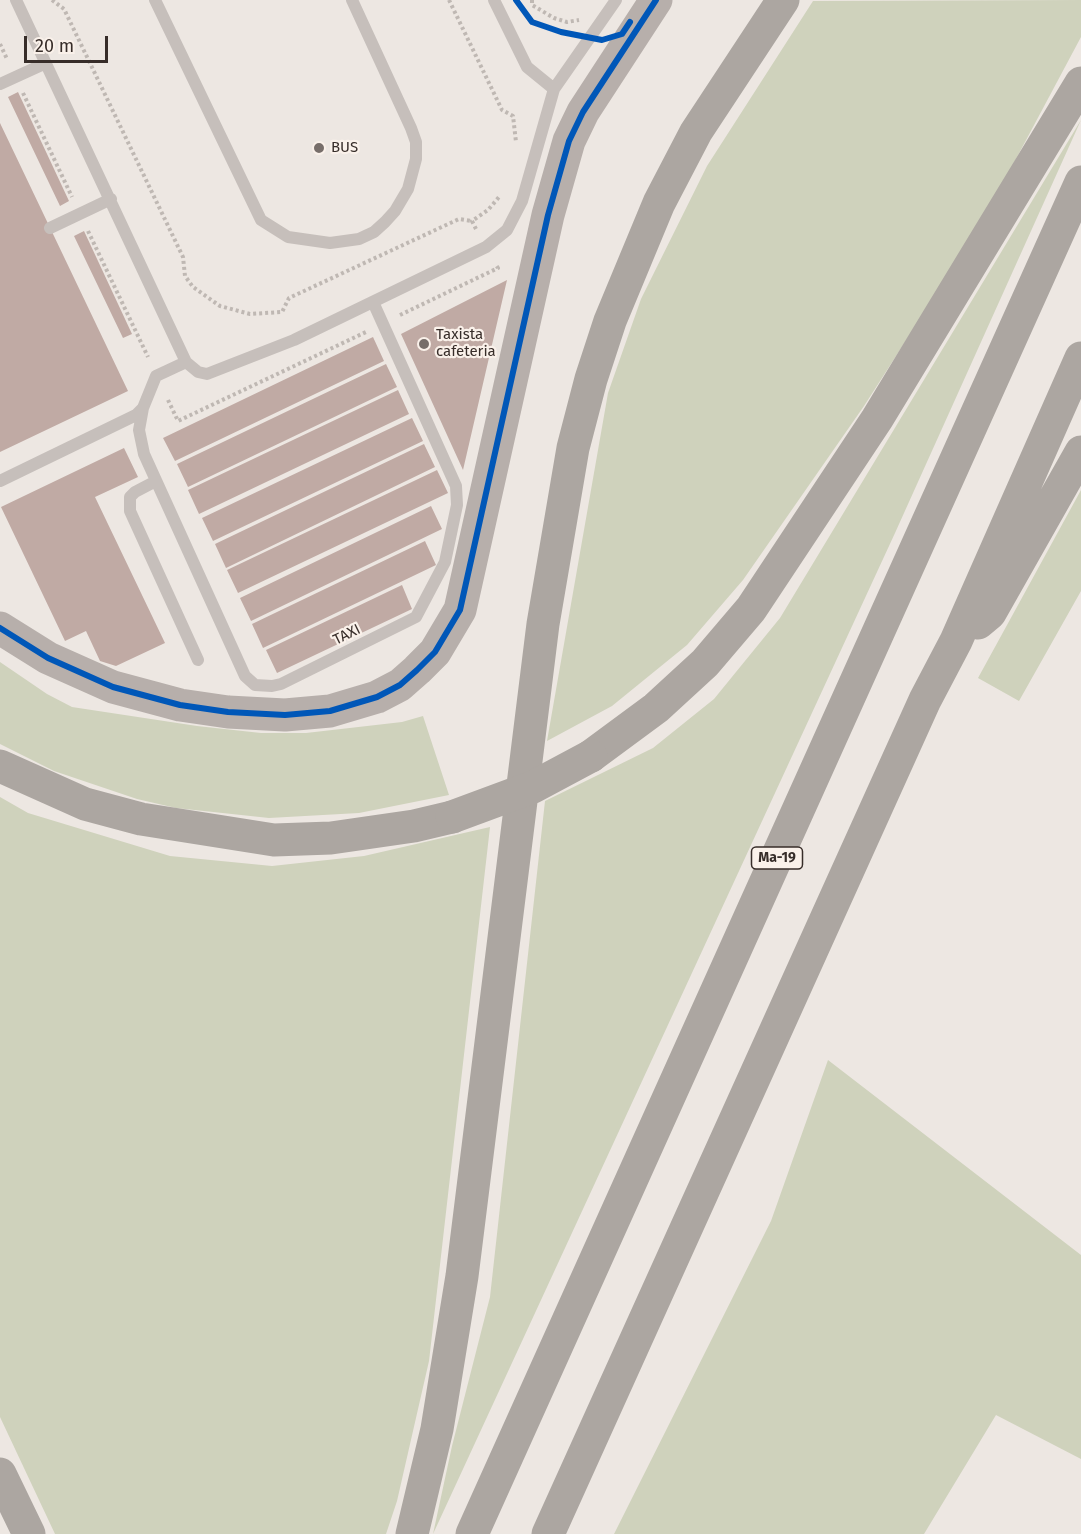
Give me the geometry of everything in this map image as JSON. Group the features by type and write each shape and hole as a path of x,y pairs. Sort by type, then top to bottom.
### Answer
{"highway":[{"path":"412,1534 437,1429 456,1318 499,994 543,624 573,448 591,379 610,321 659,203 696,132 783,0"},
{"path":"0,765 85,804 192,829 274,840 341,836 414,826 452,817 533,787 591,756 656,708 705,663 751,609 877,419 1081,83"},
{"name":"Ma-19","path":"472,1534 1081,182"},
{"path":"548,1534 921,710 956,641 1081,358"},
{"path":"956,641 990,613 1081,452"},
{"path":"0,1474 29,1534"}],"street":[{"path":"0,628 48,658 113,687 180,705 228,712 285,715 330,711 377,696 400,685 417,670 435,652 460,610 548,215 569,141 583,112 656,0"}],"lane":[{"path":"16,0 186,362 198,372 216,373 294,340 486,248 507,231 517,214 554,88 616,0"},
{"path":"155,0 261,220 288,237 330,243 359,239 385,222 395,211 408,189 416,159 416,142 411,128 352,0"},
{"path":"494,0 527,67 554,88"},
{"path":"0,84 46,63"},
{"path":"50,228 111,199"},
{"name":"TAXI","path":"156,375 143,408 139,430 140,443 245,676 255,685 272,687 281,684 416,617 445,562 457,496 452,476 373,302"},
{"path":"156,375 186,362"},
{"path":"0,481 136,415 143,408"},
{"path":"156,481 130,497 130,511 198,660"}],"path":[{"path":"52,0 64,9 183,257 185,276 193,287 220,306 250,314 282,312 289,298 459,219 472,221 488,210 505,188"},
{"path":"449,0 502,110 513,116 516,145"},
{"path":"532,0 532,5 554,18 567,22 583,18"},
{"path":"0,44 178,421 498,268 472,221"}],"green space":[{"path":"1081,0 1081,37 985,217 864,406 743,580 687,645 612,706 547,741 608,393 641,299 707,166 813,1"},
{"path":"1081,120 895,533 433,1534 452,1446 490,1297 545,801 653,748 714,699 780,618"},
{"path":"1081,490 1081,591 1019,701 978,678"},
{"path":"0,662 47,694 72,707 197,726 261,733 306,733 402,722 423,716 449,795 359,813 269,818 176,808 137,799 54,771 0,744"},
{"path":"0,797 28,813 170,856 272,866 364,856 490,827 429,1361 397,1501 386,1534 55,1534 0,1417"},
{"path":"828,1060 1081,1255 1081,1459 996,1415 924,1534 614,1534 771,1221"}],"building":[{"path":"18,92 69,201 60,206 8,97"},
{"path":"0,123 128,391 0,452"},
{"path":"84,231 132,334 123,338 74,236"},
{"path":"507,280 463,470 401,334"},
{"path":"373,337 384,361 175,461 163,438"},
{"path":"386,364 397,387 188,487 177,464"},
{"path":"398,390 409,414 199,514 188,490"},
{"path":"412,418 423,441 213,541 202,518"},
{"path":"424,444 435,467 226,568 215,544"},
{"path":"124,448 138,477 95,497 165,643 116,666 100,661 86,631 65,641 1,507"},
{"path":"437,470 448,493 238,593 227,570"},
{"path":"431,506 442,529 251,621 240,598"},
{"path":"425,541 436,565 263,648 252,624"},
{"path":"402,585 412,609 277,673 266,650"}],"cycle path":[{"path":"516,0 532,22 561,32 602,40 622,34 630,22"},
{"path":"0,628 48,658 113,687 180,705 228,712 285,715 330,711 377,697 400,685 417,670 435,652 460,610 548,215 569,141 583,112 656,0"}],"place":[{"name":"BUS","path":"319,148"},
{"name":"Taxista cafeteria","path":"424,344"}]}
